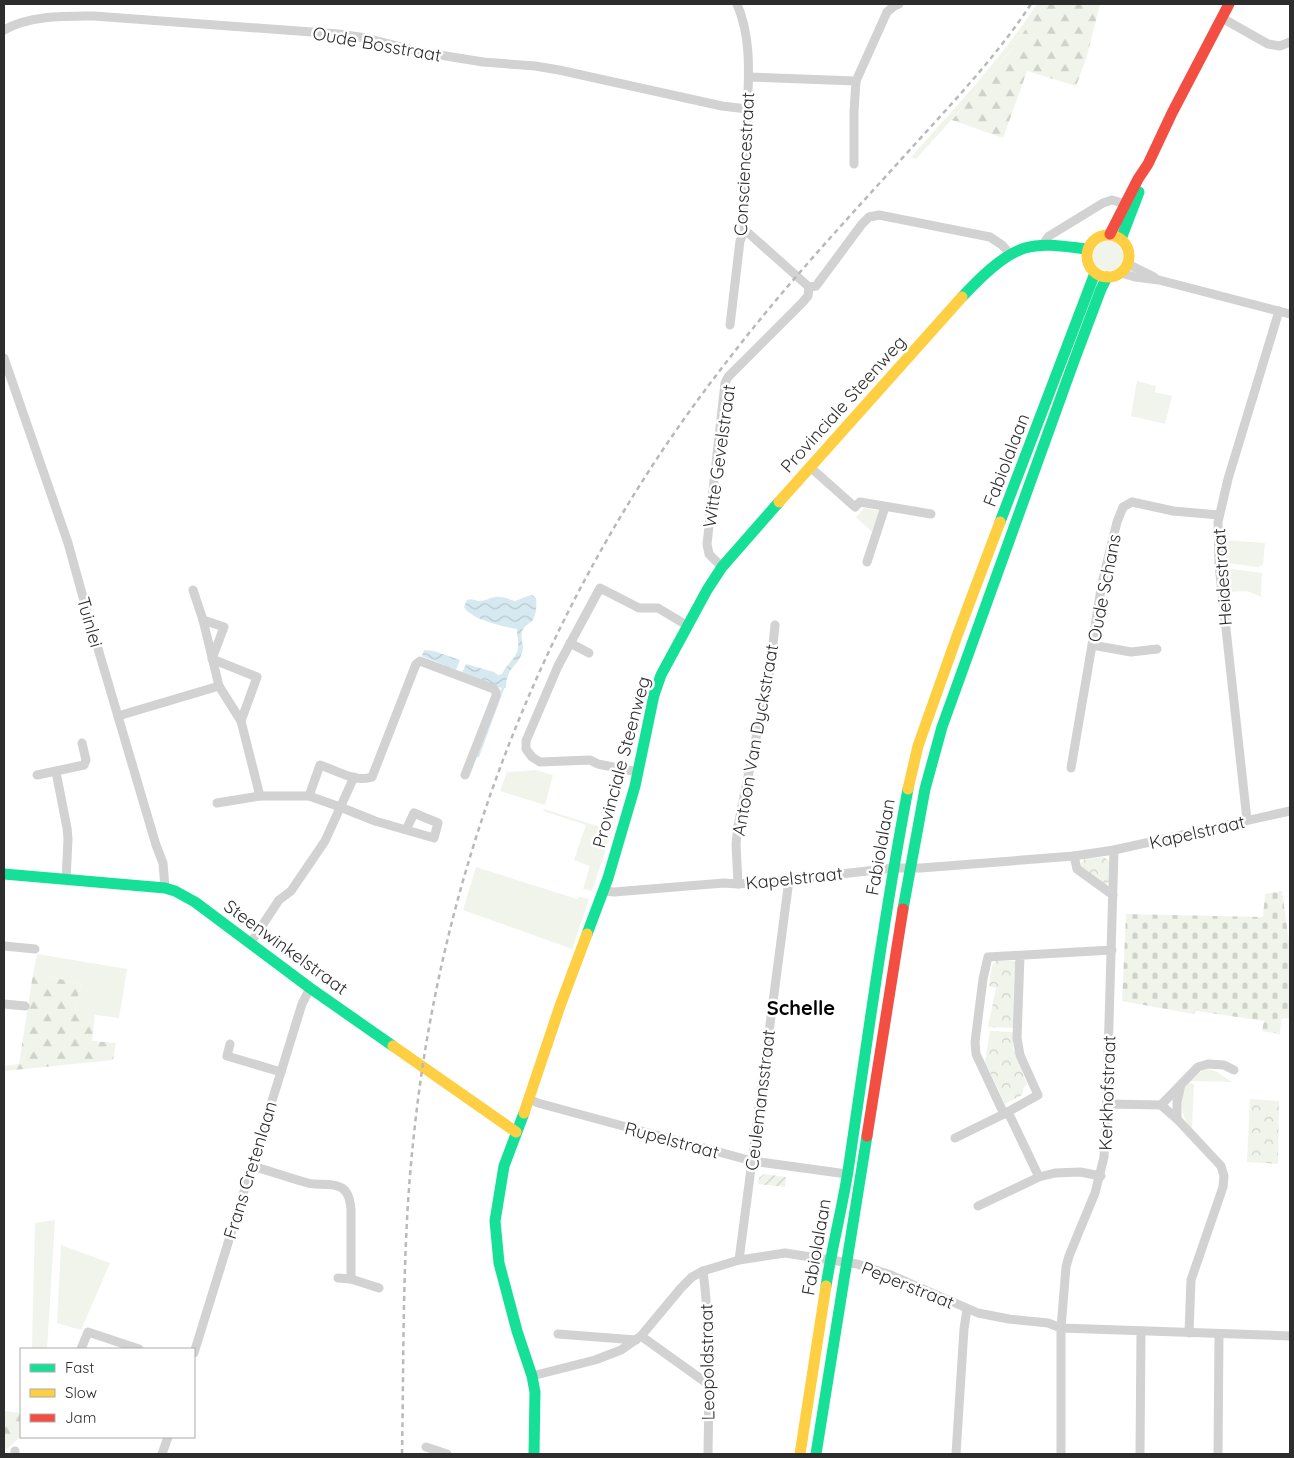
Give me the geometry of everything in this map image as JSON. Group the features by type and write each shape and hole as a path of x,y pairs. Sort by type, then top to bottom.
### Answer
{"main road":[{"path":"1122,239 1121,225 1126,204 1229,4"},
{"path":"1110,234 1121,225 1134,208 1148,164"},
{"path":"1110,234 1122,239 1126,244 1129,257 1124,268 1112,277 1100,276 1095,273 1090,268 1087,253 1091,242 1102,235 1110,234"},
{"path":"1041,246 1060,253 1087,253"},
{"name":"Provinciale Steenweg","path":"534,1454 535,1392 499,1263 495,1221 504,1166 560,1006 604,891 638,772 657,688 662,675 707,590 722,567 810,467 977,281 1010,255 1025,248 1041,246"},
{"name":"Fabiolalaan","path":"800,1454 894,868 918,746 957,636 1095,273"},
{"name":"Fabiolalaan","path":"816,1454 924,788 942,725 1074,361 1107,277"},
{"name":"Steenwinkelstraat","path":"4,874 165,888 176,891 195,902 310,988 516,1132"}],"street":[{"name":"Consciencestraat","path":"730,325 740,241 744,230 748,77 747,38 743,18 737,4"},
{"path":"854,164 856,81 887,12 899,4"},
{"name":"Oude Bosstraat","path":"4,30 23,22 40,19 94,16 339,34 366,38 421,52 483,62 559,70 722,106 747,109"},
{"path":"1222,18 1268,44 1280,46 1290,42"},
{"path":"748,77 856,81"},
{"name":"Provinciale Steenweg","path":"1041,246 1049,236 1103,202 1112,200 1126,204"},
{"name":"Witte Gevelstraat","path":"722,567 709,554 707,544 725,383 728,377 802,303 808,296 809,287 816,286 868,217 879,215 990,238 1002,245 1010,255"},
{"path":"744,230 809,287"},
{"path":"1124,268 1134,277 1159,280 1290,314"},
{"name":"Heidestraat","path":"1247,820 1219,565 1219,515 1228,479 1279,311"},
{"name":"Tuinlei","path":"4,358 68,543 88,617 163,863 165,888"},
{"path":"810,467 855,507 860,502 931,514"},
{"name":"Oude Schans","path":"1071,768 1102,583 1117,522 1123,507 1132,502 1173,512 1219,515"},
{"path":"867,562 885,507"},
{"path":"638,772 598,764 590,760 540,762 526,750 526,741 558,666 600,588 640,608 658,608 688,626"},
{"path":"193,590 203,620 219,686 241,720 260,796"},
{"path":"203,620 224,627 212,659"},
{"name":"Antoon Van Dyckstraat","path":"738,884 736,844 738,826 771,664 775,625"},
{"path":"570,643 590,653"},
{"path":"1092,645 1131,652 1157,648"},
{"path":"212,659 258,677 241,720"},
{"path":"308,796 320,765 354,777 367,778 372,776 418,662 423,662 494,689 496,692 465,775"},
{"path":"118,716 219,686"},
{"path":"37,775 84,765 86,760 82,743"},
{"path":"56,772 67,828 66,880"},
{"path":"250,944 279,900 291,891 325,841 354,777"},
{"path":"217,804 260,796 308,796 375,821 406,830"},
{"name":"Kapelstraat","path":"604,891 614,892 724,883 738,884 894,868 1074,856 1114,850 1290,811"},
{"name":"Kerkhofstraat","path":"1061,1454 1061,1328 1066,1267 1101,1176 1104,1158 1114,850"},
{"path":"1074,856 1077,869 1113,895"},
{"name":"Ceulemansstraat","path":"739,1260 789,880"},
{"path":"4,946 36,949"},
{"path":"1039,1177 976,1054 975,1042 984,974 988,958 1112,950"},
{"path":"954,1138 1038,1095 1020,1055 1017,1038 1020,956"},
{"name":"Frans Cretenlaan","path":"195,1350 280,1072 302,1004 310,988"},
{"path":"4,1004 25,1006"},
{"path":"230,1044 227,1056 280,1072"},
{"path":"1161,1105 1198,1067 1208,1064 1224,1065 1234,1070"},
{"path":"1177,1119 1177,1102 1182,1084"},
{"name":"Rupelstraat","path":"529,1099 752,1161 846,1174"},
{"path":"1107,1104 1161,1105 1177,1119 1221,1166 1224,1176 1223,1187 1192,1280 1189,1332"},
{"path":"252,1166 307,1183 340,1187 344,1190 349,1198 351,1208 350,1279"},
{"path":"978,1206 1039,1177 1055,1173 1080,1172 1101,1176"},
{"name":"Peperstraat","path":"532,1376 596,1360 621,1350 639,1338 681,1288 692,1277 703,1271 739,1260 785,1253 848,1262 891,1275 978,1313 1009,1319 1048,1323 1061,1328 1290,1336"},
{"name":"Leopoldstraat","path":"703,1271 708,1317 708,1454"},
{"path":"338,1278 350,1279 379,1288"},
{"path":"956,1454 967,1309"},
{"path":"1140,1454 1141,1331"},
{"path":"81,1348 88,1332 136,1348"},
{"path":"558,1334 639,1338 708,1384"},
{"path":"1218,1454 1219,1334"},
{"path":"162,1454 168,1438"},
{"path":"426,1447 447,1454"}],"green space":[{"path":"1037,4 1044,4 1015,45 967,103 916,159 911,157 993,64"},
{"path":"1044,4 1100,4 1087,56 1076,86 1027,71 1003,138 952,120 1008,54"},
{"path":"1108,241 1119,245 1123,256 1119,267 1108,271 1097,267 1093,256 1097,245"},
{"path":"1137,381 1156,386 1155,392 1172,396 1165,424 1131,416"},
{"path":"864,508 880,511 872,532 856,517"},
{"path":"1224,540 1265,543 1263,565 1258,567 1227,563"},
{"path":"1232,569 1262,573 1262,597 1247,591 1230,592 1227,573"},
{"path":"536,770 553,775 545,805 500,791 507,772"},
{"path":"544,809 603,828 603,831 611,833 592,891 583,889 590,866 574,860 586,825 543,811"},
{"path":"1104,857 1109,861 1110,880 1106,885 1081,868 1081,863 1085,859"},
{"path":"476,867 577,899 580,897 589,899 572,949 463,910"},
{"path":"1282,891 1290,949 1290,1018 1281,1019 1280,1034 1262,1031 1264,1021 1197,1011 1193,1014 1122,1001 1126,914 1263,917 1265,894"},
{"path":"37,954 127,969 119,1018 75,1012 81,983 33,974"},
{"path":"996,961 1014,961 1017,963 1015,1028 988,1027 996,988 989,986 992,966"},
{"path":"33,974 81,983 75,1011 95,1014 92,1041 116,1043 113,1060 4,1071 4,1066 19,1064"},
{"path":"990,1031 1014,1032 1013,1048 1027,1084 1022,1095 1005,1104 985,1062"},
{"path":"1207,1069 1215,1071 1233,1082 1190,1081"},
{"path":"1188,1083 1194,1084 1191,1129 1187,1124 1182,1107 1183,1095"},
{"path":"1250,1099 1279,1101 1278,1164 1247,1162"},
{"path":"764,1174 786,1177 785,1187 758,1184 759,1178"},
{"path":"55,1220 47,1348 32,1348 35,1223"},
{"path":"61,1245 110,1263 81,1330 57,1323"},
{"path":"4,1411 20,1413 20,1437 7,1449 4,1449"}],"water":[{"path":"532,595 536,598 535,613 532,621 523,629 522,653 508,676 506,688 501,688 462,673 466,664 494,672 498,675 502,674 517,652 518,647 517,629 488,622 473,615 464,607 467,600 481,601 498,597 515,601"},
{"path":"424,650 434,651 460,660 456,670 422,656"}],"waterway":[{"path":"478,756 503,688"}],"railway":[{"path":"402,1454 407,1214 414,1134 429,1029 451,926 480,825 517,725 560,629 610,535 666,446 728,360 773,304 947,109 1005,40 1031,4"}],"traffic: fast":[{"path":"1121,239 1139,192"},
{"path":"962,297 999,262 1016,251 1033,246 1048,245 1087,249"},
{"path":"1000,522 1095,273"},
{"path":"903,909 925,789 942,727 1074,361 1107,277"},
{"path":"587,934 608,878 635,786 654,695 661,675 707,590 722,567 779,502"},
{"path":"826,1286 848,1171 883,932 908,789"},
{"path":"4,874 165,888 175,891 195,902 310,988 393,1046"},
{"path":"524,1113 504,1166 495,1221 499,1263 535,1392 534,1454"},
{"path":"816,1454 867,1136"}],"traffic: slow":[{"path":"1112,235 1120,238 1126,244 1129,256 1126,268 1120,274 1104,277 1096,274 1090,268 1087,252 1090,244 1096,238 1112,235"},
{"path":"779,502 962,297"},
{"path":"908,789 918,746 1000,522"},
{"path":"524,1113 560,1006 587,934"},
{"path":"393,1046 516,1132"},
{"path":"800,1454 826,1286"}],"traffic: jam":[{"path":"1110,234 1138,179 1148,164 1172,113 1229,4"},
{"path":"867,1136 903,909"}],"district":[{"name":"Schelle","path":"801,1007"}]}
